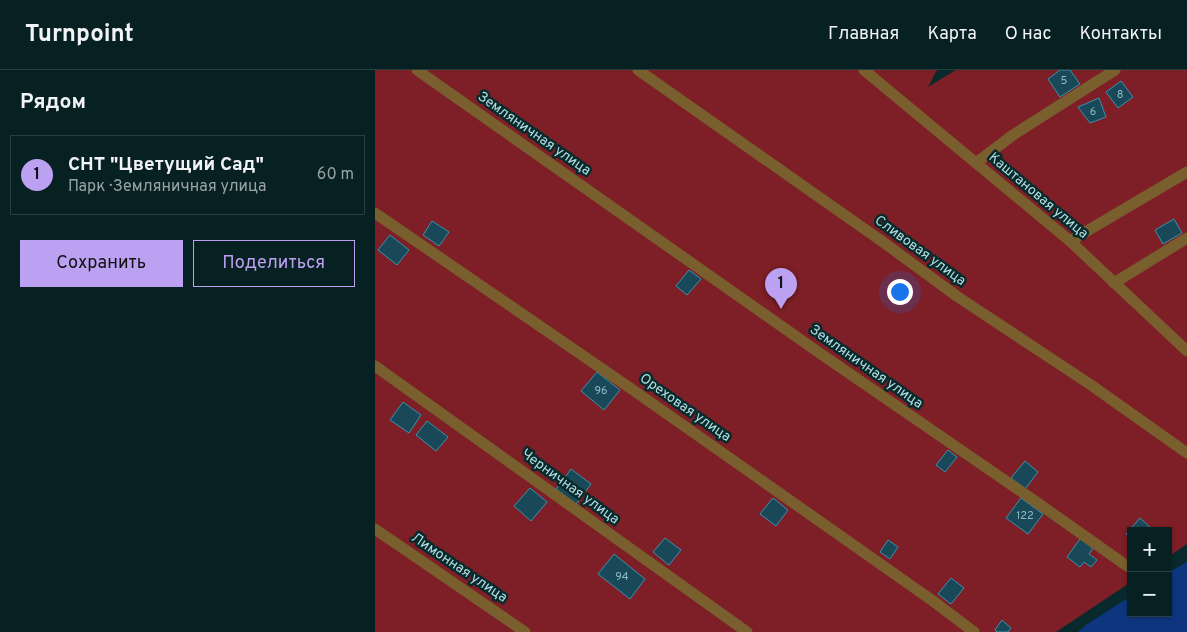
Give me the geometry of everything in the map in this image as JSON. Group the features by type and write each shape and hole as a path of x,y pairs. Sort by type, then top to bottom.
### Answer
{"street":[{"name":"Земляничная улица","path":"417,70 813,349 1127,566"},
{"name":"Сливовая улица","path":"638,70 883,242 957,297 1091,386 1187,453"},
{"name":"Каштановая улица","path":"864,70 1071,241 1187,351"},
{"path":"976,163 1013,135 1115,70"},
{"path":"1071,241 1187,172"},
{"name":"Ореховая улица","path":"375,213 633,390 933,601 974,632"},
{"path":"1114,283 1187,238"},
{"name":"Черничная улица","path":"375,366 747,632"},
{"name":"Лимонная улица","path":"375,529 525,632"}],"shaded area":[{"path":"375,70 937,70 928,87 956,70 1187,70 1187,544 1172,554 1172,527 1127,527 1127,585 1056,632 375,632"}],"water":[{"path":"1187,562 1187,632 1078,632 1127,599 1127,617 1172,617 1172,571"}],"building":[{"path":"1060,70 1070,70 1080,84 1060,97 1048,79"},
{"path":"1121,81 1133,97 1118,108 1106,92"},
{"path":"1099,98 1106,117 1090,123 1078,107"},
{"path":"1174,219 1182,233 1163,244 1155,230"},
{"path":"432,221 449,232 439,246 423,235"},
{"path":"390,235 409,250 397,265 378,250"},
{"path":"689,270 701,279 687,295 676,286"},
{"path":"597,372 620,390 604,410 581,391"},
{"path":"403,402 421,415 409,433 390,420"},
{"path":"427,421 448,437 436,451 416,435"},
{"path":"948,450 957,457 945,472 936,465"},
{"path":"1025,461 1038,472 1025,489 1011,478"},
{"path":"571,469 591,484 576,504 556,489"},
{"path":"530,488 547,502 531,521 514,506"},
{"path":"773,498 788,510 776,526 760,514"},
{"path":"1021,498 1043,514 1028,534 1006,518"},
{"path":"1140,518 1150,527 1132,527"},
{"path":"665,538 681,550 669,565 653,552"},
{"path":"1080,539 1093,548 1089,554 1097,560 1091,567 1084,562 1080,567 1067,557"},
{"path":"888,540 898,547 890,559 880,552"},
{"path":"614,554 645,579 630,599 598,574"},
{"path":"951,578 964,588 951,604 938,594"},
{"path":"1002,620 1011,628 1008,632 997,632 995,630"}],"place":[{"name":"СНТ \"Цветущий Сад\"","path":"781,309"}]}
